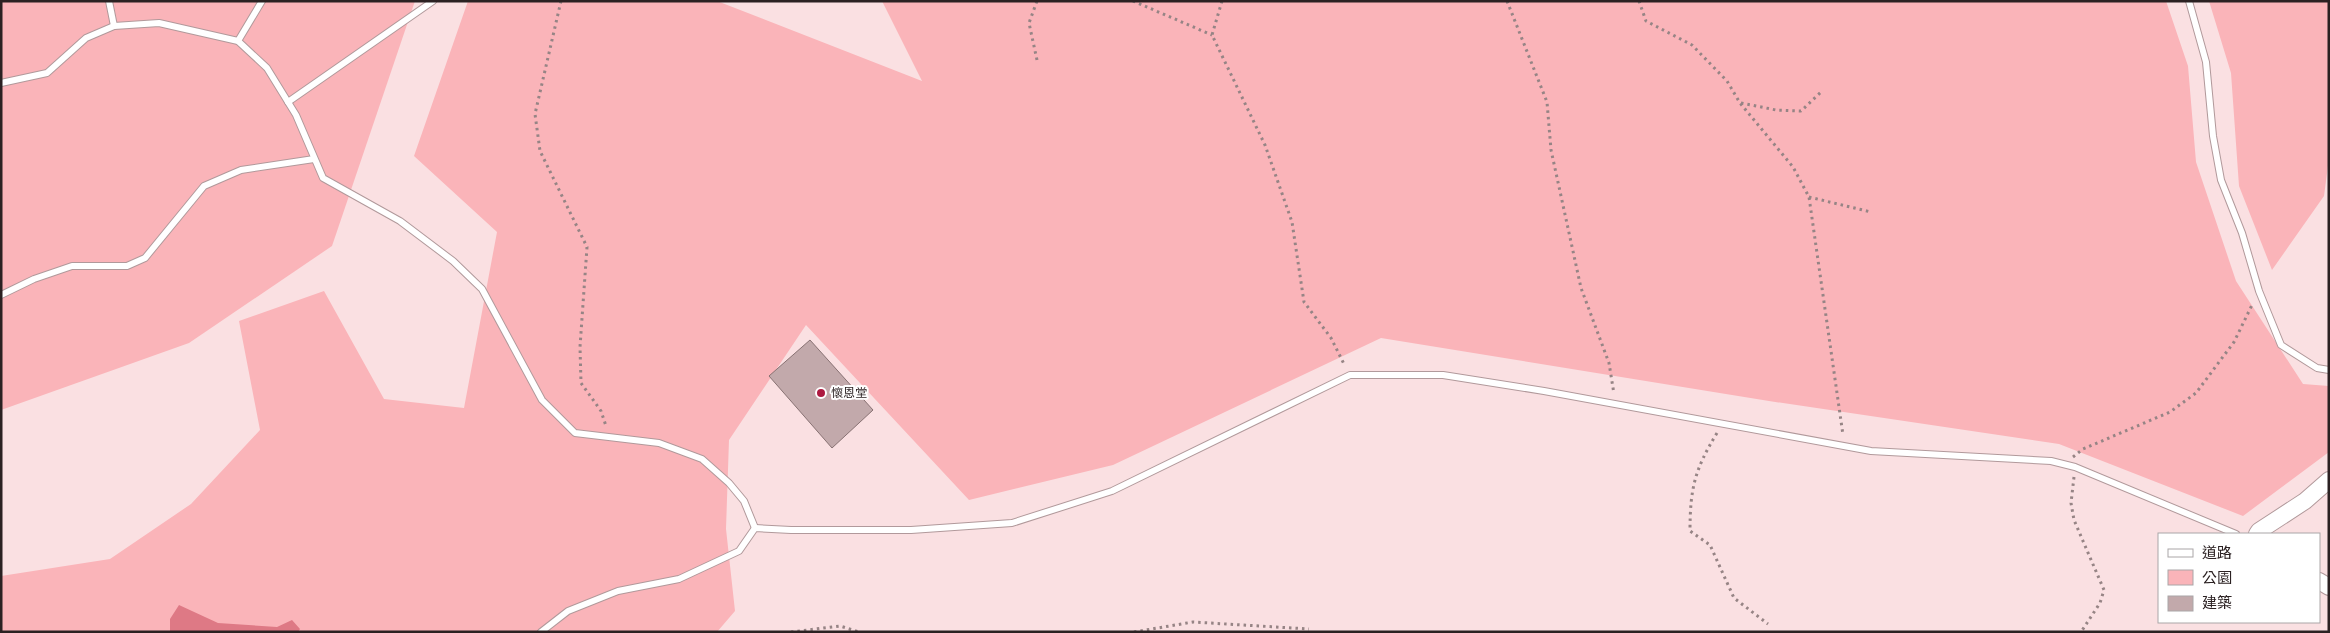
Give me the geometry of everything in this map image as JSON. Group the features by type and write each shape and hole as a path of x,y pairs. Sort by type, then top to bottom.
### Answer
{"street":[{"path":"2258,533 2305,501 2329,480"}],"lane":[{"path":"109,1 114,26"},
{"path":"238,41 262,1"},
{"path":"288,102 433,1"},
{"path":"2188,1 2206,62 2213,136 2221,180 2242,234 2259,291 2281,346 2317,368 2329,370"},
{"path":"1,82 47,73 86,38 114,26 159,23 238,41 267,68 288,102 323,178 400,222 453,261 482,289 542,400 575,433 659,443 702,459 729,483 744,500 755,528"},
{"path":"1,295 34,279 72,266 127,266 139,261 145,258 204,186 241,170 314,159"},
{"path":"755,528 792,530 911,530 1012,523 1112,491 1350,375 1443,375 1616,404 1871,451 2051,461 2075,467 2234,533"},
{"path":"541,632 568,611 618,591 679,579 739,552 755,528"}],"path":[{"path":"561,1 535,114 540,152 587,247 580,347 581,383 602,412 610,437"},
{"path":"1037,60 1029,23 1038,1"},
{"path":"1133,1 1212,35 1265,145 1292,222 1304,302 1331,338 1350,375"},
{"path":"1212,35 1222,1"},
{"path":"1507,1 1548,102 1551,150 1579,279 1609,363 1616,404"},
{"path":"1640,1 1646,21 1692,44 1727,81 1740,103 1793,167 1809,197 1845,446"},
{"path":"1740,103 1776,110 1801,111 1822,92"},
{"path":"1809,197 1871,212"},
{"path":"2064,464 2083,449 2170,412 2196,393 2234,342 2259,291"},
{"path":"1722,424 1702,458 1690,497 1690,531 1710,545 1734,598 1768,624"},
{"path":"2075,467 2071,503 2072,511 2104,590 2100,603 2081,632"},
{"path":"1134,632 1193,622 1309,629"},
{"path":"791,632 840,626 859,632"}],"green space":[{"path":"1,1 415,1 332,246 189,343 1,410"},
{"path":"468,1 717,1 922,81 882,1 2166,1 2188,66 2196,162 2236,281 2303,384 2329,386 2329,452 2243,516 2059,444 1769,401 1381,338 1113,465 969,500 806,325 729,440 726,529 735,611 717,632 1,632 1,576 110,559 191,504 260,430 239,321 324,291 384,399 464,408 497,232 414,156"},
{"path":"2209,1 2329,1 2329,158 2324,196 2272,270 2239,186 2231,73"}],"shaded area":[{"path":"179,605 218,623 277,627 292,620 300,629 298,632 170,632 170,619"}],"building":[{"name":"懷恩堂","path":"810,340 873,410 832,448 769,376"}],"place":[{"name":"懷恩堂","path":"821,393"}]}
